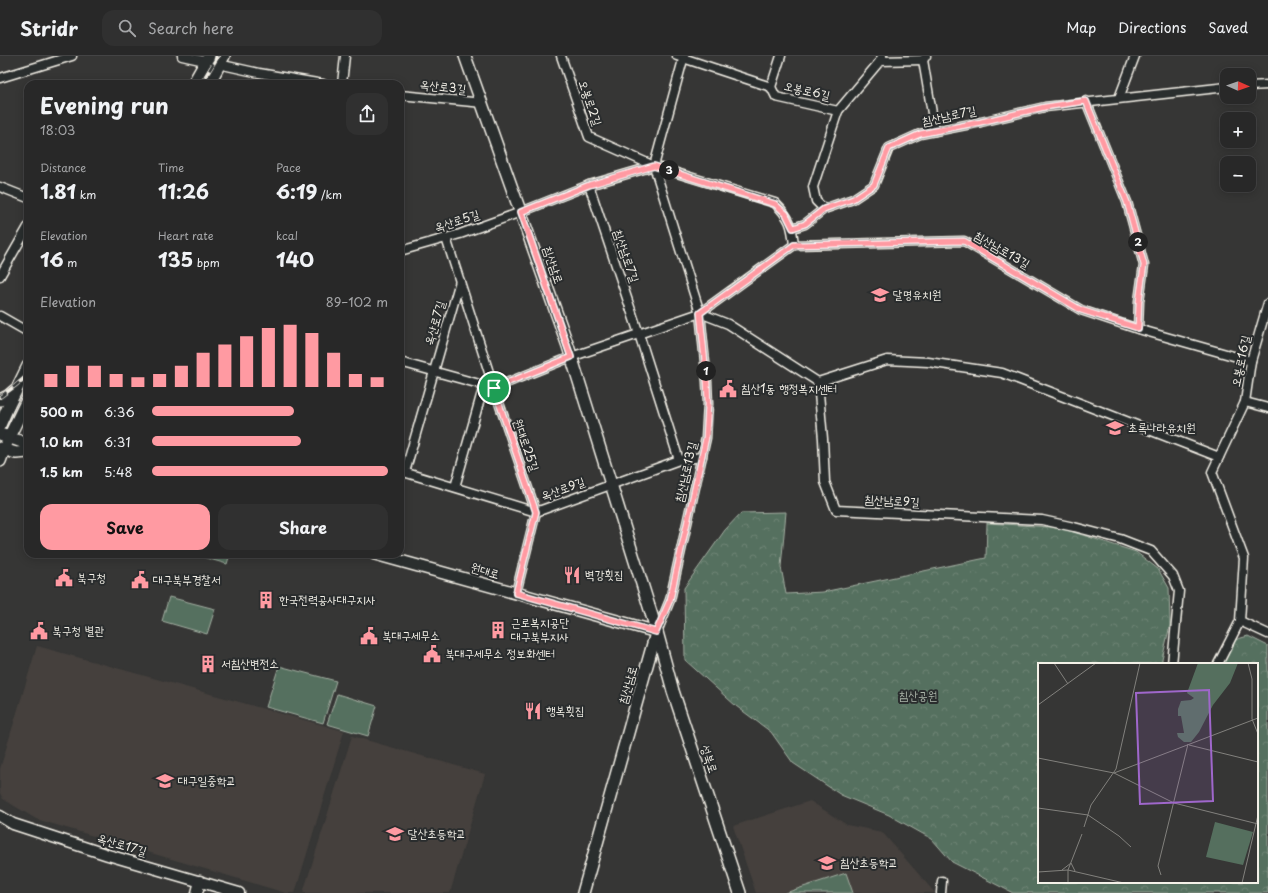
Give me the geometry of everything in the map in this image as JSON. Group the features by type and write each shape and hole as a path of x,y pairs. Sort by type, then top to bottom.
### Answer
{"main road":[{"name":"침산남로","path":"465,56 483,103 571,357 656,632 582,893"},
{"path":"195,80 208,58"},
{"path":"211,80 222,60"},
{"path":"0,425 24,374"},
{"path":"0,400 17,389"},
{"path":"0,461 5,436 24,407"},
{"path":"5,436 24,444"},
{"path":"2,449 16,453 24,452"},
{"name":"원대로","path":"390,558 656,632"},
{"name":"성북로","path":"656,632 673,691 740,893"}],"street":[{"path":"0,78 72,56"},
{"path":"182,56 222,60 259,73 300,80"},
{"path":"342,80 345,56"},
{"name":"오봉로2길","path":"562,56 589,137 654,166"},
{"path":"771,87 781,56"},
{"path":"1119,98 1135,56"},
{"name":"오봉로6길","path":"654,166 682,57 771,87 776,97 838,111"},
{"path":"824,209 816,201 813,187 838,111 881,58 924,58 935,131"},
{"path":"1256,86 1268,85"},
{"name":"침산남로7길","path":"793,228 805,224 824,209 853,199 874,185 889,148 920,134 1045,107 1086,101 1220,88"},
{"name":"옥산로3길","path":"404,95 483,103"},
{"path":"1086,101 1127,202 1144,265 1139,301 1138,328"},
{"path":"404,363 494,388 571,357 700,313 794,245 793,228 786,214 775,204 654,166 589,185 521,212"},
{"name":"침산남로13길","path":"654,166 700,313 708,404 706,438 670,600 656,632"},
{"name":"침산남로7길","path":"589,185 639,334"},
{"path":"0,187 24,196"},
{"name":"옥산로5길","path":"404,250 446,238 521,212"},
{"path":"0,276 24,234"},
{"name":"원대로25길","path":"446,238 494,388 536,512"},
{"name":"침산남로13길","path":"794,245 964,241 1081,310 1251,360"},
{"name":"옥산로7길","path":"434,371 460,281"},
{"name":"오봉로16길","path":"1268,303 1251,360 1244,402 1268,408"},
{"path":"700,313 728,324 818,382 887,360 928,362 1002,373 1219,457"},
{"path":"0,316 24,330"},
{"path":"639,334 679,460"},
{"name":"옥산로9길","path":"404,465 434,371"},
{"name":"침산남로9길","path":"818,382 825,482 836,510 1042,520 1120,539 1151,552 1173,576 1179,591 1172,663"},
{"path":"455,487 484,385"},
{"path":"1219,663 1240,621 1244,558 1212,472 1244,402"},
{"path":"611,485 679,460 702,457"},
{"name":"옥산로9길","path":"404,472 536,512 611,485"},
{"path":"516,593 536,512"},
{"path":"1240,621 1268,634"},
{"name":"옥산로17길","path":"0,816 13,824 108,855 239,893"},
{"path":"197,893 200,881"},
{"path":"942,881 942,893"}],"shaded area":[{"name":"대구일중학교","path":"37,646 344,731 295,893 286,893 36,819 3,799 0,793 0,769"},
{"name":"달산초등학교","path":"352,736 485,774 450,893 303,893"},
{"name":"침산초등학교","path":"810,801 847,825 882,832 935,893 756,893 733,826"}],"green space":[{"name":"침산공원","path":"786,512 781,567 786,594 823,592 986,558 987,523 1051,527 1067,530 1136,552 1158,569 1169,588 1170,625 1161,663 1038,663 1038,883 1258,883 1258,663 1221,663 1231,641 1248,636 1268,646 1268,893 1013,893 952,862 932,839 889,815 841,795 793,763 771,732 736,706 685,660 684,588 725,530 741,513"},
{"path":"206,558 229,558 227,564"},
{"path":"169,597 215,609 207,634 162,621"},
{"path":"279,666 336,681 323,723 266,707"},
{"path":"337,694 377,706 368,736 327,724"},
{"path":"846,873 853,893 785,893"}],"railway":[{"path":"203,80 218,56"},
{"path":"0,397 24,378"}],"place":[{"name":"달명유치원","path":"880,295"},
{"name":"침산1동 행정복지센터","path":"728,389"},
{"name":"초록나라유치원","path":"1115,428"},
{"name":"벽강횟집","path":"572,575"},
{"name":"북구청","path":"64,578"},
{"name":"대구북부경찰서","path":"140,580"},
{"name":"한국전력공사대구지사","path":"266,600"},
{"name":"근로복지공단 대구북부지사","path":"498,630"},
{"name":"북구청 별관","path":"39,631"},
{"name":"북대구세무소","path":"369,636"},
{"name":"북대구세무소 정보화센터","path":"432,654"},
{"name":"서침산변전소","path":"208,664"},
{"name":"행복횟집","path":"533,711"},
{"name":"대구일중학교","path":"165,781"},
{"name":"달산초등학교","path":"395,834"},
{"name":"침산초등학교","path":"827,863"}],"route":[{"path":"1086,101 1127,202 1144,265 1139,301 1138,328 1081,310 964,241 794,245 700,313 707,382 708,404 706,438 670,600 656,632 516,593 536,512 494,388 571,357 521,212 589,185 654,166 775,204 786,214 793,228 805,224 824,209 853,199 874,185 889,148 920,134 1045,107 1086,101"}]}
